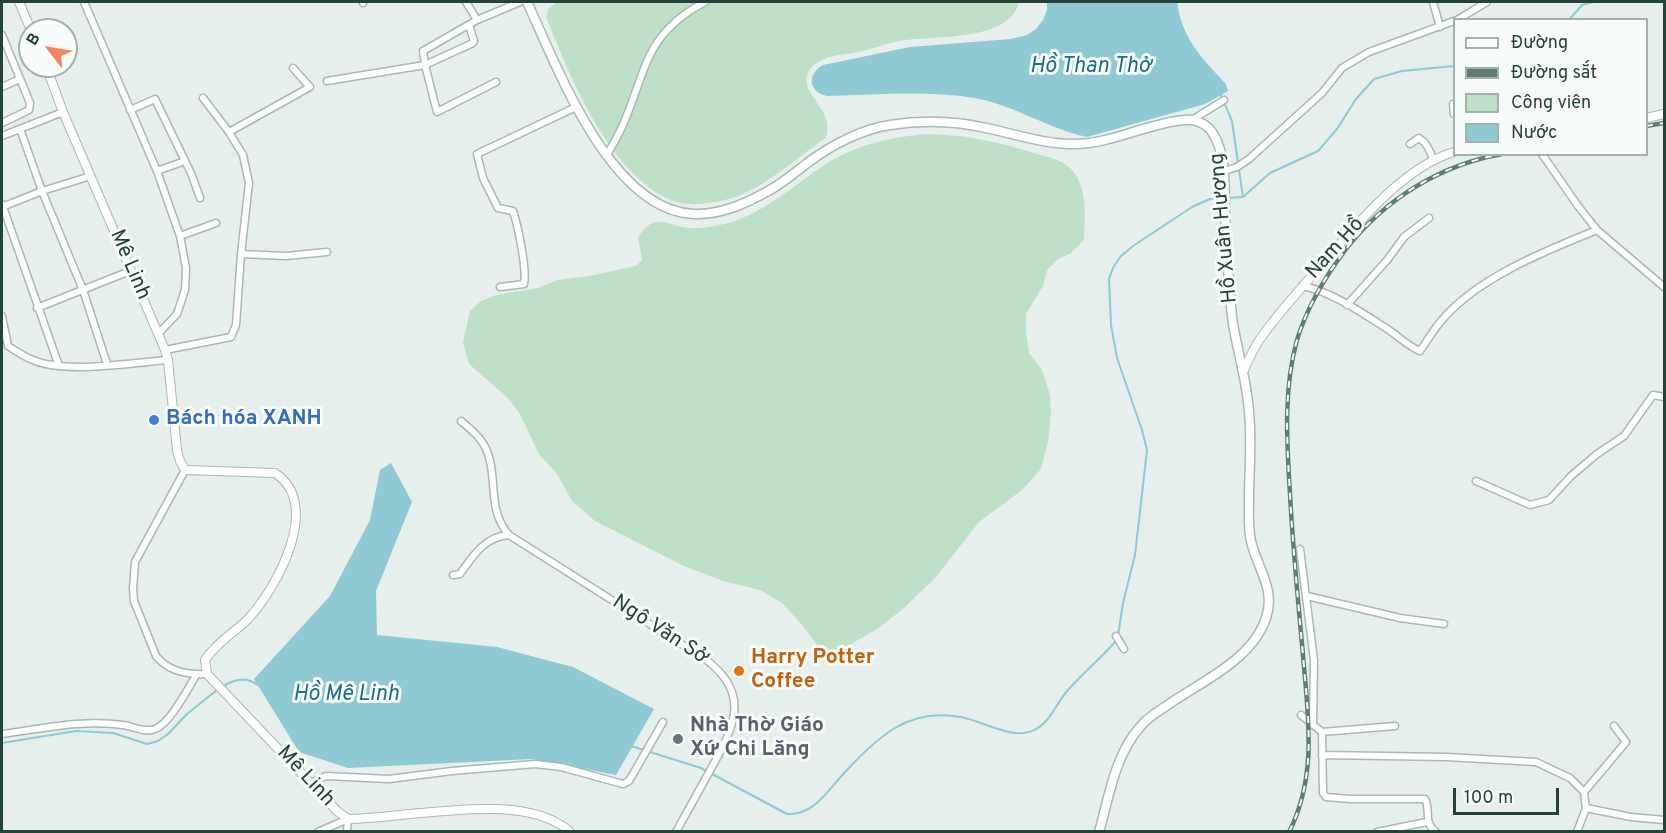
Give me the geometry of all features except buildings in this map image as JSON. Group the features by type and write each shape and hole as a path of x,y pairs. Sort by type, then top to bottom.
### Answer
{"main road":[{"path":"527,2 576,107 607,155 628,180 661,206 679,212 697,214 718,212 746,203 776,187 814,158 857,134 889,125 939,121 983,127 1062,145 1082,144 1191,120"},
{"name":"Hồ Xuân Hương","path":"1099,831 1118,768 1128,744 1140,726 1244,654 1258,636 1267,616 1270,599 1265,576 1251,540 1250,412 1233,322 1224,175 1218,144 1211,130 1191,120"}],"street":[{"path":"19,2 26,18"},
{"path":"84,2 157,171 180,236 186,268 185,290 177,314 158,334"},
{"path":"466,2 477,20"},
{"path":"496,82 437,112 423,51 477,20 520,2"},
{"path":"607,155 622,127 648,55 665,30 688,10 705,2"},
{"path":"1433,2 1440,27"},
{"path":"1459,18 1487,2"},
{"path":"1224,175 1249,159 1322,93 1342,68 1369,52 1453,21"},
{"path":"327,81 425,65 473,43 469,25"},
{"path":"2,35 30,107 29,110 2,123"},
{"path":"229,132 310,87 293,68"},
{"name":"Mê Linh","path":"50,78 165,350 177,450 185,470"},
{"path":"2,87 20,79"},
{"path":"165,350 231,337 236,325 249,183 243,155 203,98"},
{"path":"130,110 155,99 200,198"},
{"path":"1191,120 1224,100"},
{"path":"500,287 524,284 525,275 518,232 513,211 498,208 483,178 477,154 576,107"},
{"path":"2,136 63,112"},
{"path":"1648,118 1665,114"},
{"path":"20,129 42,191 83,290 106,364"},
{"path":"1410,144 1416,138 1423,140 1431,152 1432,161"},
{"name":"Nam Hồ","path":"1243,372 1259,341 1302,286 1361,220 1396,187 1432,161 1453,153"},
{"path":"1543,156 1597,230 1665,287"},
{"path":"157,171 185,161"},
{"path":"59,366 2,206 91,176"},
{"path":"1347,305 1388,259 1404,237 1429,218"},
{"path":"180,236 216,223"},
{"path":"1302,286 1319,289 1420,351 1442,320 1488,282 1538,255 1597,230"},
{"path":"241,254 286,256 327,252"},
{"path":"37,308 130,271"},
{"path":"2,316 8,346 32,360 59,366 168,360"},
{"path":"1476,482 1530,505 1549,500 1571,476 1597,454 1624,436 1653,395 1665,397"},
{"path":"453,575 460,574 493,537 508,535 498,521 495,512 490,462 485,447 476,434 461,421"},
{"path":"185,470 275,473 291,488 295,507 294,531 289,551 265,597 248,618 209,652 205,660 209,677 197,674 176,670 165,665 156,656 136,607 133,589 137,555 150,536 185,470"},
{"name":"Ngô Văn Sở","path":"508,535 715,667 732,692 733,726 676,831"},
{"path":"1300,549 1314,660 1313,724"},
{"path":"1307,596 1400,618 1444,624"},
{"path":"1116,636 1124,649"},
{"path":"2,734 103,723 155,729 167,720 197,674"},
{"name":"Mê Linh","path":"209,677 337,811 348,819 480,809 518,809 552,820 570,831"},
{"path":"1301,715 1322,732 1395,726"},
{"path":"312,783 326,776 389,779 535,764 561,767 623,784 629,781 663,722"},
{"path":"1584,792 1626,742 1614,726"},
{"path":"1322,732 1323,794 1326,797 1425,799 1428,803 1427,822 1436,831"},
{"path":"1322,755 1447,757 1536,762 1570,777 1584,792 1586,808 1577,831"},
{"path":"1586,808 1631,817 1665,820"},
{"path":"318,831 348,819 348,831"},
{"path":"1377,831 1427,822"}],"green space":[{"path":"558,2 1019,2 1013,15 1001,25 985,31 967,35 899,41 819,62 809,71 806,79 811,94 826,118 828,127 826,138 755,188 729,199 697,204 673,201 645,184 625,165 608,143 592,118 566,66 546,17 549,8"},
{"path":"928,134 984,140 1051,158 1064,163 1071,169 1080,184 1084,203 1084,240 1071,253 1058,259 1047,270 1043,286 1026,314 1029,353 1042,370 1050,395 1051,414 1048,442 1041,469 1022,490 979,522 936,577 903,609 877,629 834,654 820,649 782,603 760,590 723,581 684,566 595,521 572,501 557,474 539,454 520,414 509,399 469,364 463,342 470,311 481,301 496,295 538,288 557,280 636,266 642,260 638,237 650,224 661,222 695,228 735,221 769,204 845,153 886,140"}],"water":[{"name":"Hồ Than Thở","path":"1047,2 1177,2 1188,37 1201,56 1226,84 1228,91 1205,104 1087,137 1059,129 989,101 974,98 919,94 827,96 813,87 814,73 823,65 910,47 1011,39 1027,35 1043,20"},
{"name":"Hồ Mê Linh","path":"391,463 412,502 376,591 377,635 497,647 573,667 654,709 616,775 532,759 348,768 299,752 254,679 330,596 370,520 380,470"}],"waterway":[{"path":"1571,18 1582,5 1593,2"},
{"path":"1118,636 1123,603 1135,555 1147,450 1117,358 1111,325 1109,279 1113,268 1120,257 1133,246 1192,207 1210,199 1243,197 1270,173 1318,151 1337,129 1356,99 1374,79 1402,71 1453,66"},
{"path":"1221,95 1232,121 1243,197"},
{"path":"631,746 701,768 787,814 797,813 806,810 821,799 852,764 876,742 911,720 936,715 952,716 970,719 1009,732 1019,733 1036,729 1050,716 1068,690 1116,641"},
{"path":"222,687 240,680 249,680 258,685"},
{"path":"2,743 76,731 113,733 147,744 158,741 168,734 187,714 217,690"}],"railway":[{"path":"1648,126 1664,123"},
{"path":"1289,832 1298,812 1303,792 1307,771 1309,730 1287,436 1290,378 1297,340 1311,304 1331,270 1361,231 1378,215 1415,187 1436,176 1457,166 1493,156"}],"place":[{"name":"Bách hóa XANH","path":"154,420"},
{"name":"Harry Potter Coffee","path":"739,671"},
{"name":"Nhà Thờ Giáo Xứ Chi Lăng","path":"678,739"}]}
